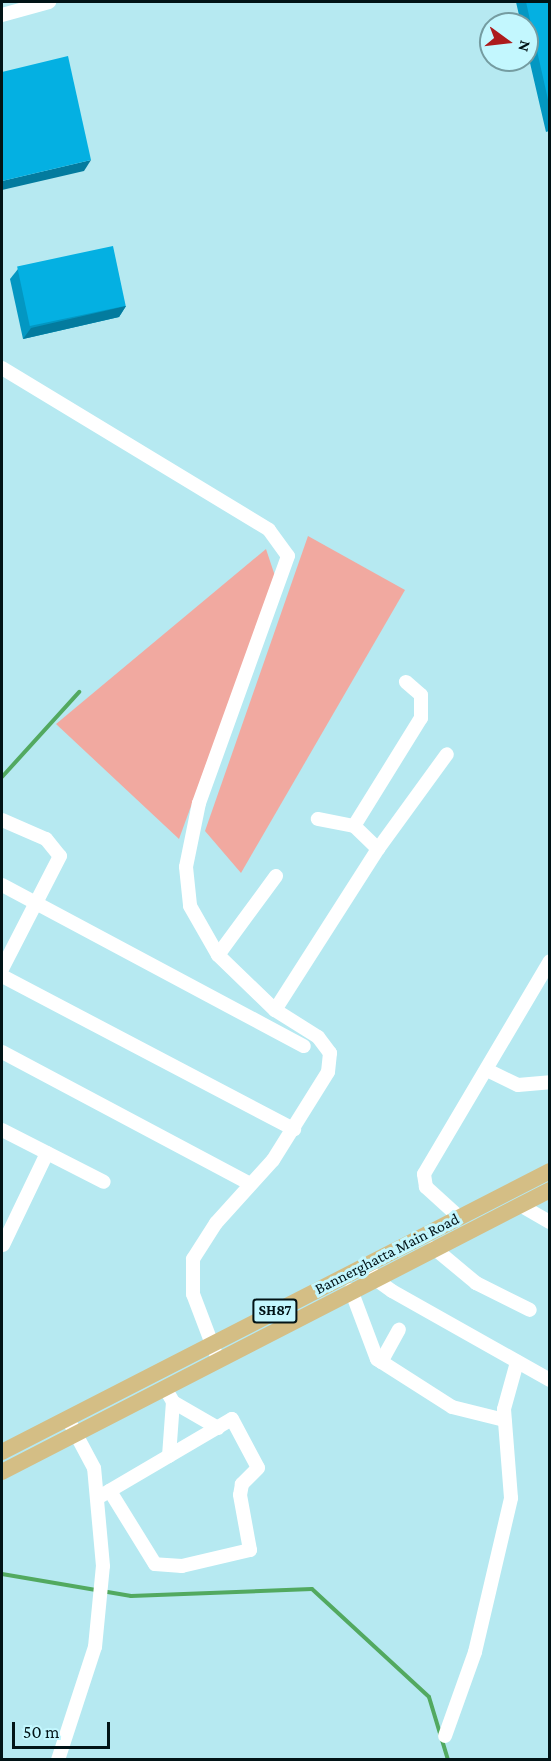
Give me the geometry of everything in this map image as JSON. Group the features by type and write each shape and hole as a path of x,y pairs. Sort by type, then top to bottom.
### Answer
{"main road":[{"name":"Bannerghatta Main Road","path":"2,1452 67,1418 215,1351 371,1270 459,1217 549,1172"},
{"path":"2,1472 76,1433 169,1395 215,1351 351,1290 371,1270 434,1248 549,1190"}],"street":[{"path":"2,15 49,2"},
{"path":"2,368 269,530 288,556 199,802 186,867 190,906 218,955 275,1010 318,1037 330,1053 328,1072 294,1130 193,1259 193,1294 215,1351"},
{"path":"354,826 421,718 421,694 406,682"},
{"path":"275,1010 378,849 447,754"},
{"path":"318,819 354,826 378,849"},
{"path":"2,820 56,847 60,856 38,905 2,969"},
{"path":"218,955 276,876"},
{"path":"2,885 304,1046"},
{"path":"459,1217 426,1187 424,1174 549,961"},
{"path":"2,976 294,1130"},
{"path":"2,1052 250,1184"},
{"path":"487,1070 518,1085 549,1082"},
{"path":"2,1130 104,1182"},
{"path":"3,1245 47,1153"},
{"path":"520,1205 549,1222"},
{"path":"434,1248 476,1283 530,1310"},
{"path":"371,1270 549,1380"},
{"path":"351,1290 381,1362 452,1407 504,1420"},
{"path":"381,1362 399,1330"},
{"path":"445,1736 475,1652 511,1498 504,1420 517,1362"},
{"path":"169,1395 218,1428"},
{"path":"169,1395 170,1456"},
{"path":"67,1418 94,1468 104,1494 154,1564 182,1566 247,1555 252,1542 240,1495 242,1484 258,1468 232,1419 104,1494"},
{"path":"58,1760 95,1647 103,1566 104,1494"}],"shaded area":[{"path":"308,536 405,590 241,873 205,831"},
{"path":"266,549 275,576 179,839 56,724"}],"building":[{"path":"526,2 549,2 549,104 539,60 539,12 528,12"},
{"path":"68,56 91,160 2,181 2,72"},
{"path":"113,246 126,306 30,326 17,266"}],"waterway":[{"path":"2,777 79,692"},
{"path":"2,1574 131,1596 312,1589 429,1697 448,1760"}]}
